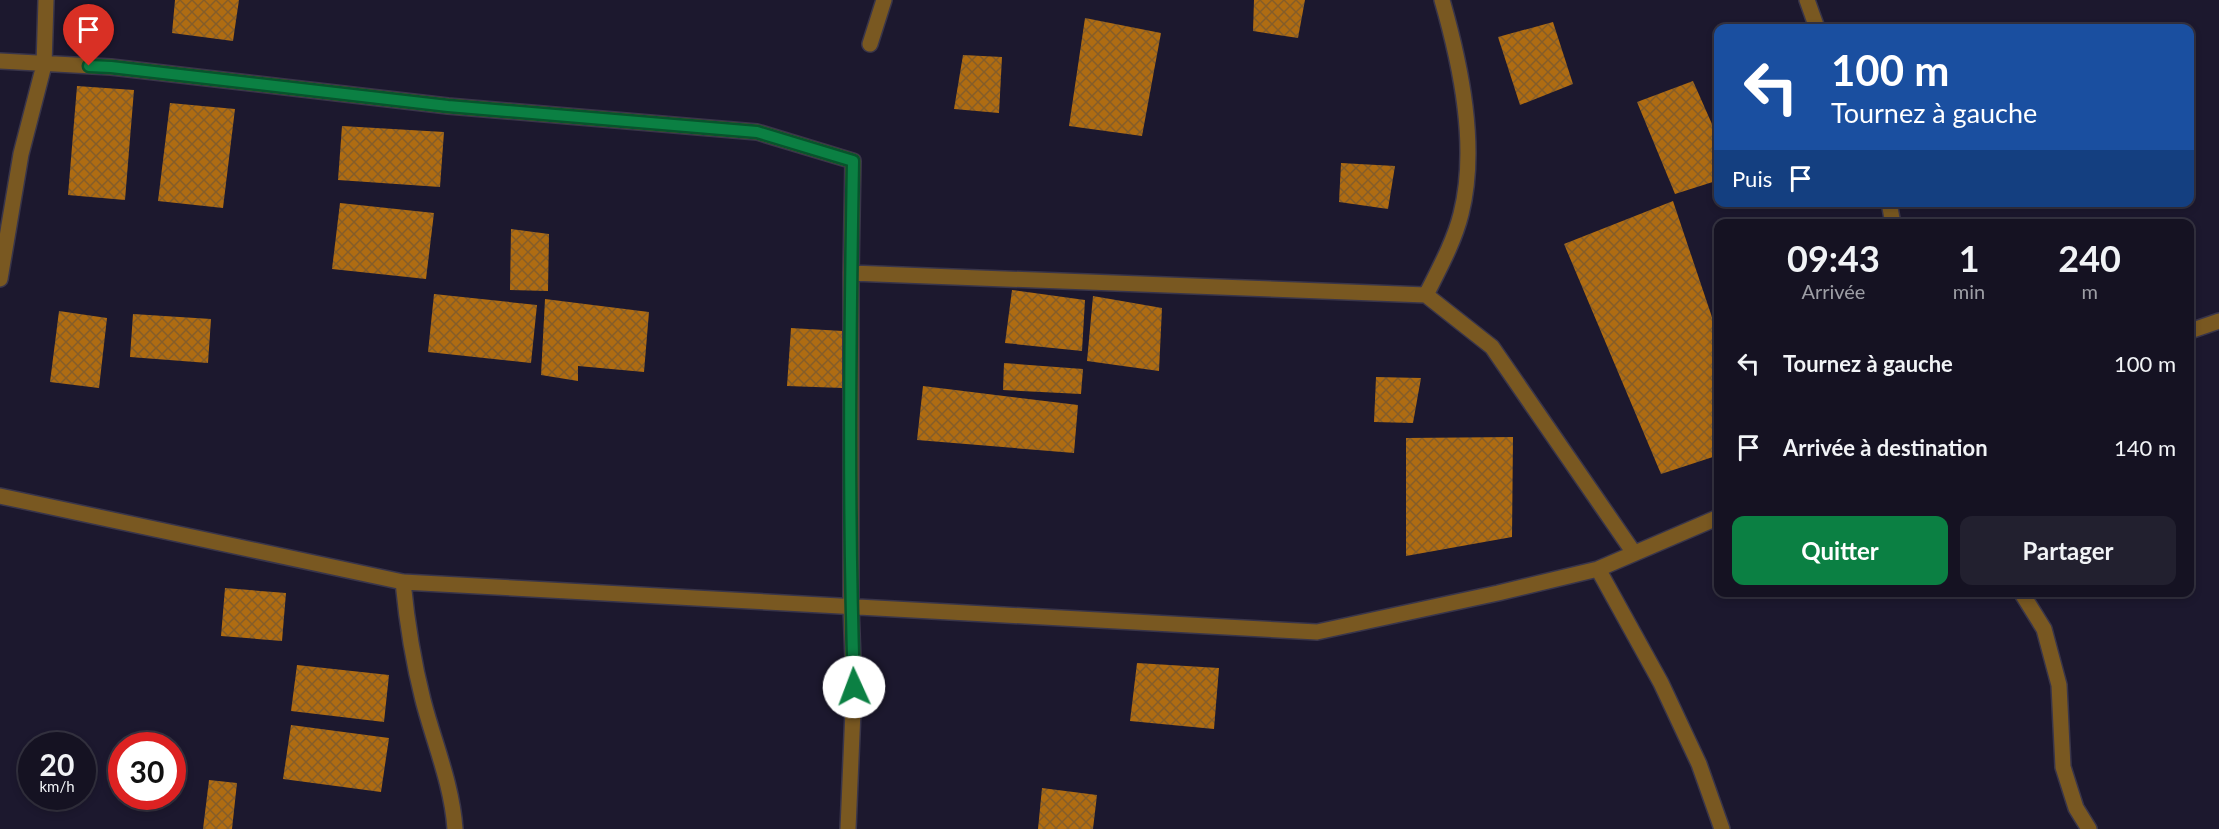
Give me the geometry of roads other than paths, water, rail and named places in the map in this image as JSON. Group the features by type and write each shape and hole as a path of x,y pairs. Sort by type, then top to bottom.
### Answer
{"street":[{"path":"0,279 21,154 44,65 46,0"},
{"path":"870,44 884,0"},
{"path":"1426,295 1461,216 1467,181 1468,144 1462,90 1454,42 1442,0"},
{"path":"1807,0 1816,24"},
{"path":"0,62 111,67 448,106 757,132 853,161 851,607 854,687 848,829"},
{"path":"851,273 1426,295 1492,347 1634,553"},
{"path":"2194,330 2219,321"},
{"path":"0,496 403,582 1096,618 1317,632 1598,569 1714,519"},
{"path":"1598,569 1666,693 1699,764 1722,829"},
{"path":"403,582 408,632 423,701 453,804 455,829"},
{"path":"2024,597 2044,629 2059,685 2063,767 2076,808 2089,829"}]}
